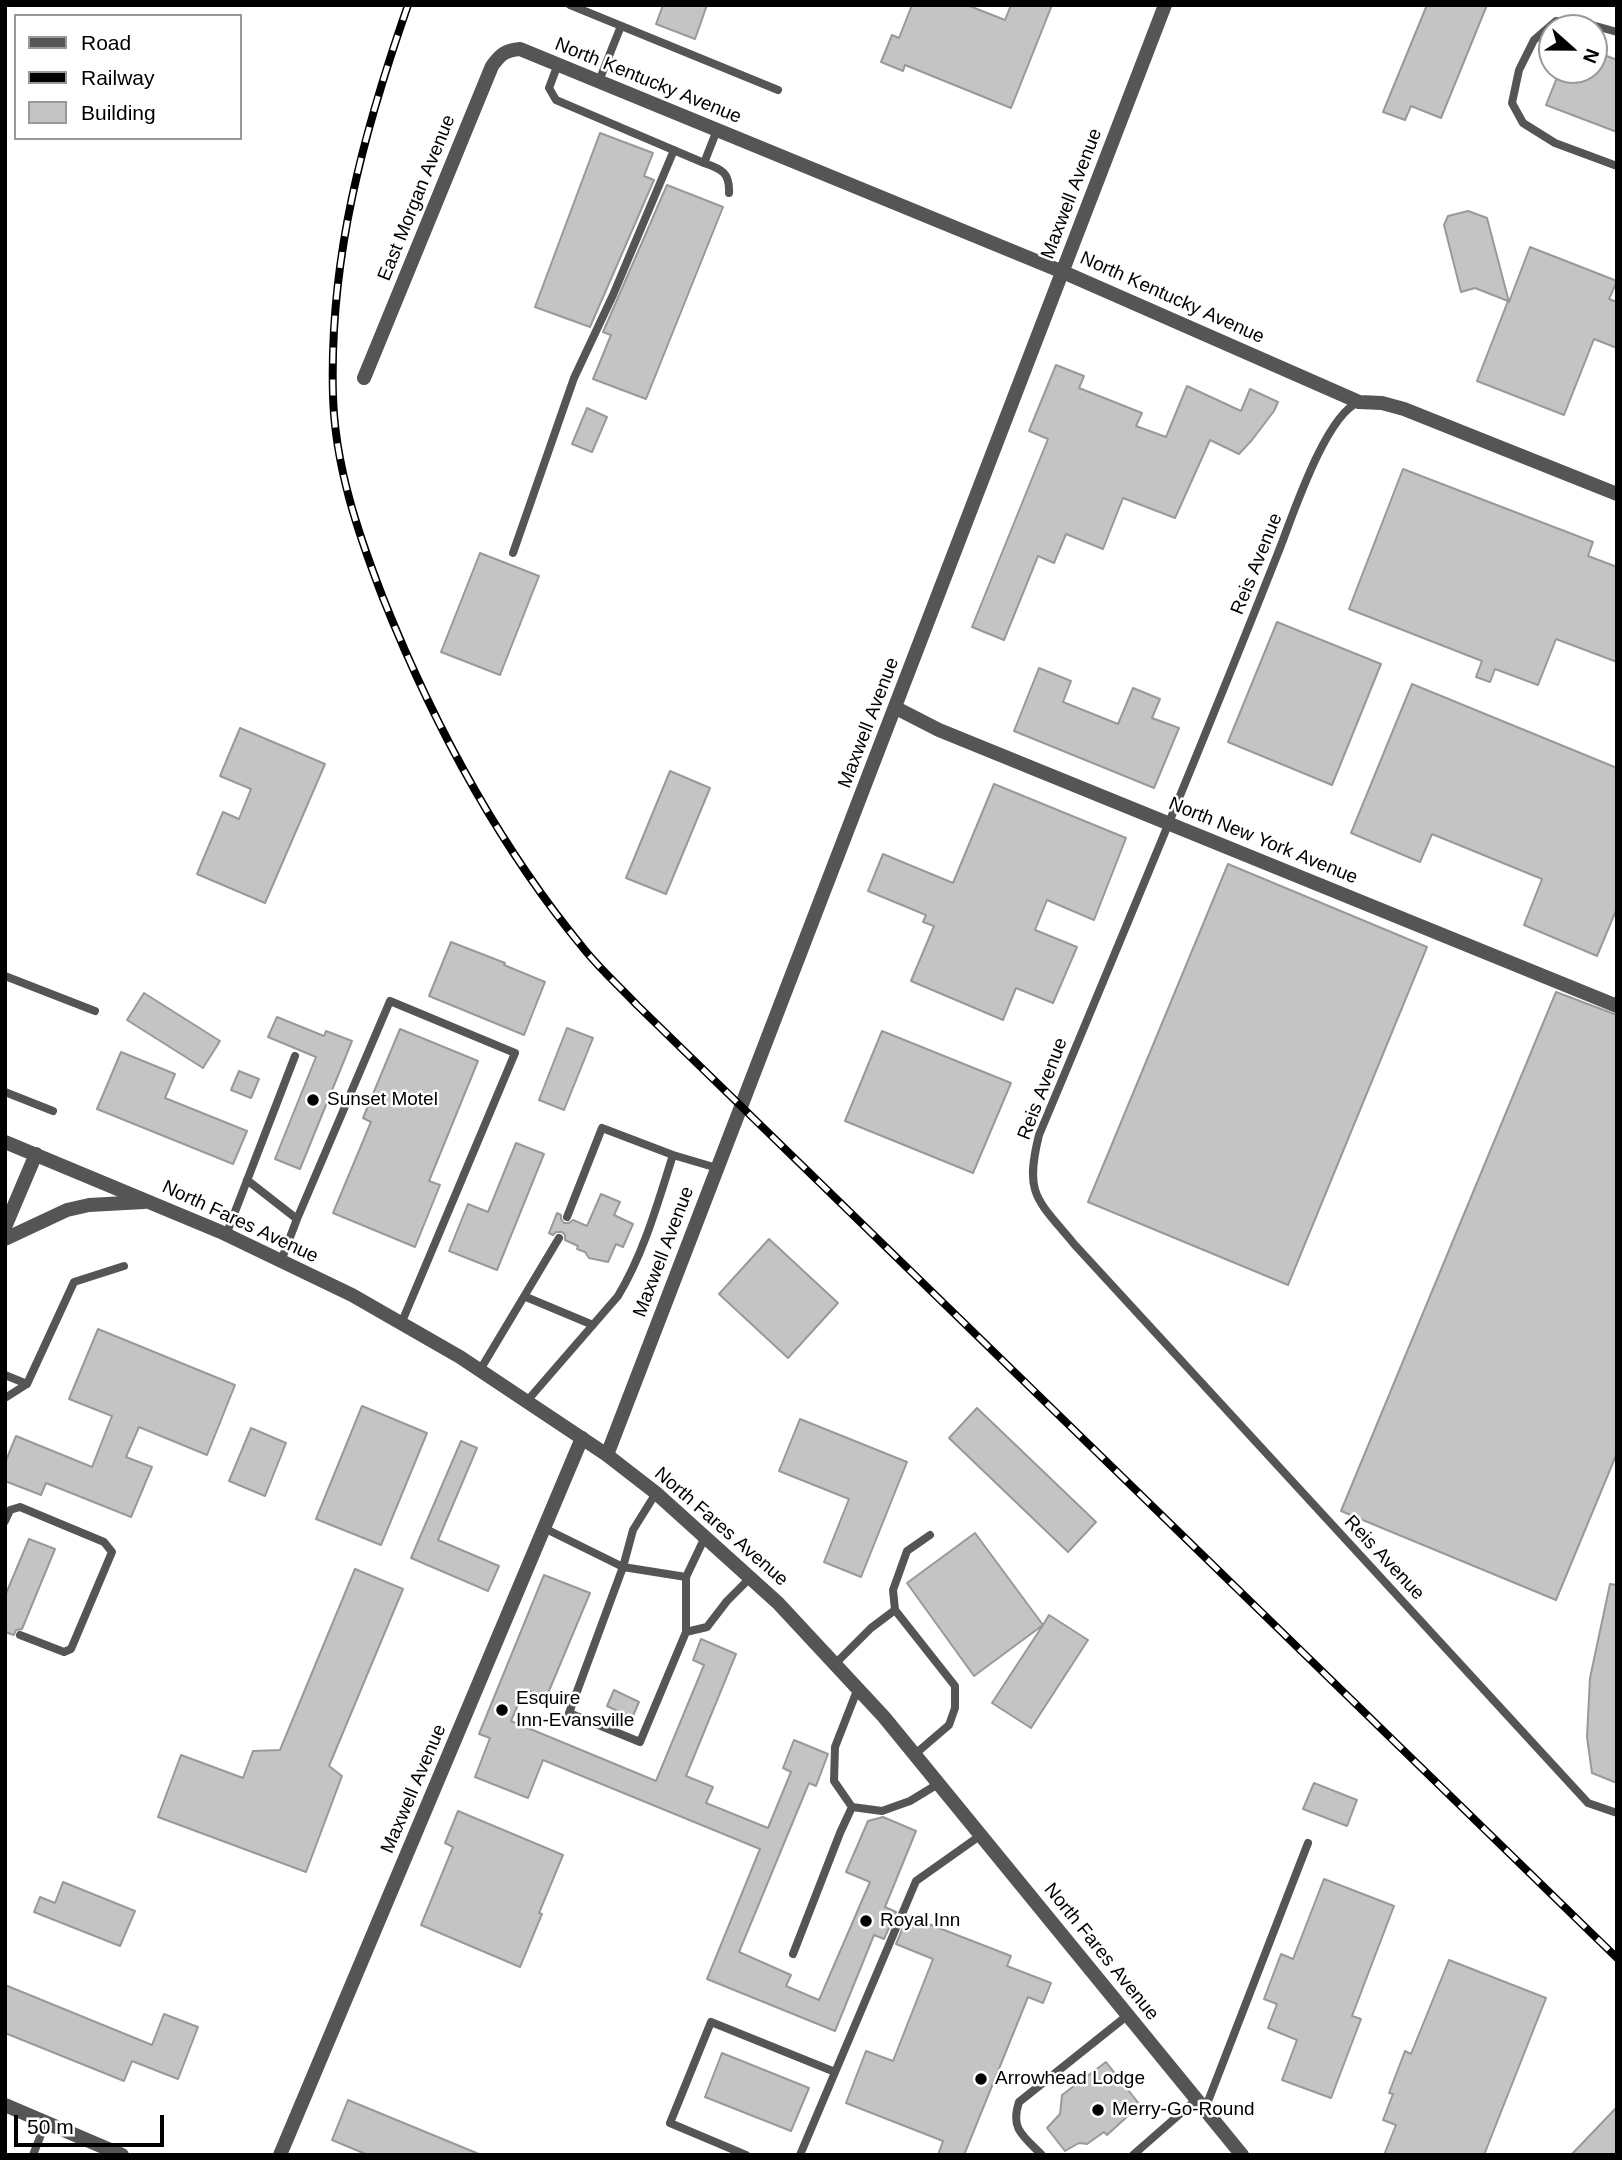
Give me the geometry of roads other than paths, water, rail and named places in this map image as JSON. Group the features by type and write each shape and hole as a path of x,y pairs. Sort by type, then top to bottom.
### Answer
{"street":[{"name":"Maxwell Avenue","path":"607,1455 1165,5"},
{"name":"North Kentucky Avenue","path":"520,49 1063,272 1359,402 1382,403 1404,409 1617,494"},
{"name":"East Morgan Avenue","path":"364,378 492,66 501,54 520,49"},
{"name":"North New York Avenue","path":"896,708 939,730 1617,1006"},
{"name":"North Fares Avenue","path":"5,1143 226,1235 352,1295 480,1370 607,1455 656,1493 778,1603 836,1663 915,1755 1242,2155"},
{"path":"5,1227 36,1154"},
{"path":"5,1239 67,1210 89,1205 150,1202"},
{"name":"Maxwell Avenue","path":"280,2155 582,1438"},
{"path":"5,2105 122,2155"}],"lane":[{"path":"570,5 778,90"},
{"path":"1617,32 1578,21 1556,21 1534,40 1519,70 1512,103 1523,123 1555,143 1617,166"},
{"path":"599,82 621,26"},
{"path":"558,64 549,88 556,100 718,168 730,182 729,193"},
{"path":"704,163 717,130"},
{"path":"513,553 574,378 613,295 674,150"},
{"name":"Reis Avenue","path":"1359,402 1341,415 1327,435 1295,509 1039,1135 1032,1180 1036,1195 1043,1206 1074,1244 1588,1803 1617,1812"},
{"path":"5,976 95,1010"},
{"path":"281,1261 390,1001 515,1053 401,1324"},
{"path":"226,1235 295,1056"},
{"path":"5,1092 53,1111"},
{"path":"567,1217 602,1128 673,1155 717,1168"},
{"path":"527,1401 618,1296 629,1277 673,1155"},
{"path":"247,1180 297,1219"},
{"path":"480,1370 559,1238"},
{"path":"5,1398 27,1384 74,1282 124,1266"},
{"path":"526,1297 593,1325"},
{"path":"5,1375 27,1384"},
{"path":"656,1493 633,1530 623,1567 569,1713 640,1742 686,1632 687,1577 705,1537"},
{"path":"5,1521 10,1510 20,1507 104,1542 112,1552 71,1649 64,1652 20,1635"},
{"path":"544,1528 623,1567 687,1577"},
{"path":"915,1755 949,1726 956,1708 955,1686 895,1610 893,1590 907,1551 930,1535"},
{"path":"686,1632 707,1627 727,1601 750,1578"},
{"path":"836,1663 871,1628 895,1610"},
{"path":"858,1688 835,1747 834,1781 852,1807 882,1811 910,1801 938,1784"},
{"path":"793,1954 852,1807"},
{"path":"800,2155 916,1881 981,1835"},
{"path":"1133,2155 1201,2104 1308,1843"},
{"path":"1042,2155 1018,2131 1016,2114 1020,2102 1128,2015"},
{"path":"746,2155 670,2123 711,2022 835,2072"},
{"path":"33,2155 46,2122"},
{"path":"1144,2146 1151,2155"}],"railway":[{"path":"408,5 363,149 343,246 333,345 335,422 349,499 383,598 423,691 496,825 553,909 590,956 637,1005 1617,1958"}],"place":[{"name":"Sunset Motel","path":"313,1100"},
{"name":"Esquire Inn-Evansville","path":"502,1710"},
{"name":"Royal Inn","path":"866,1921"},
{"name":"Arrowhead Lodge","path":"981,2079"},
{"name":"Merry-Go-Round","path":"1098,2110"}]}
